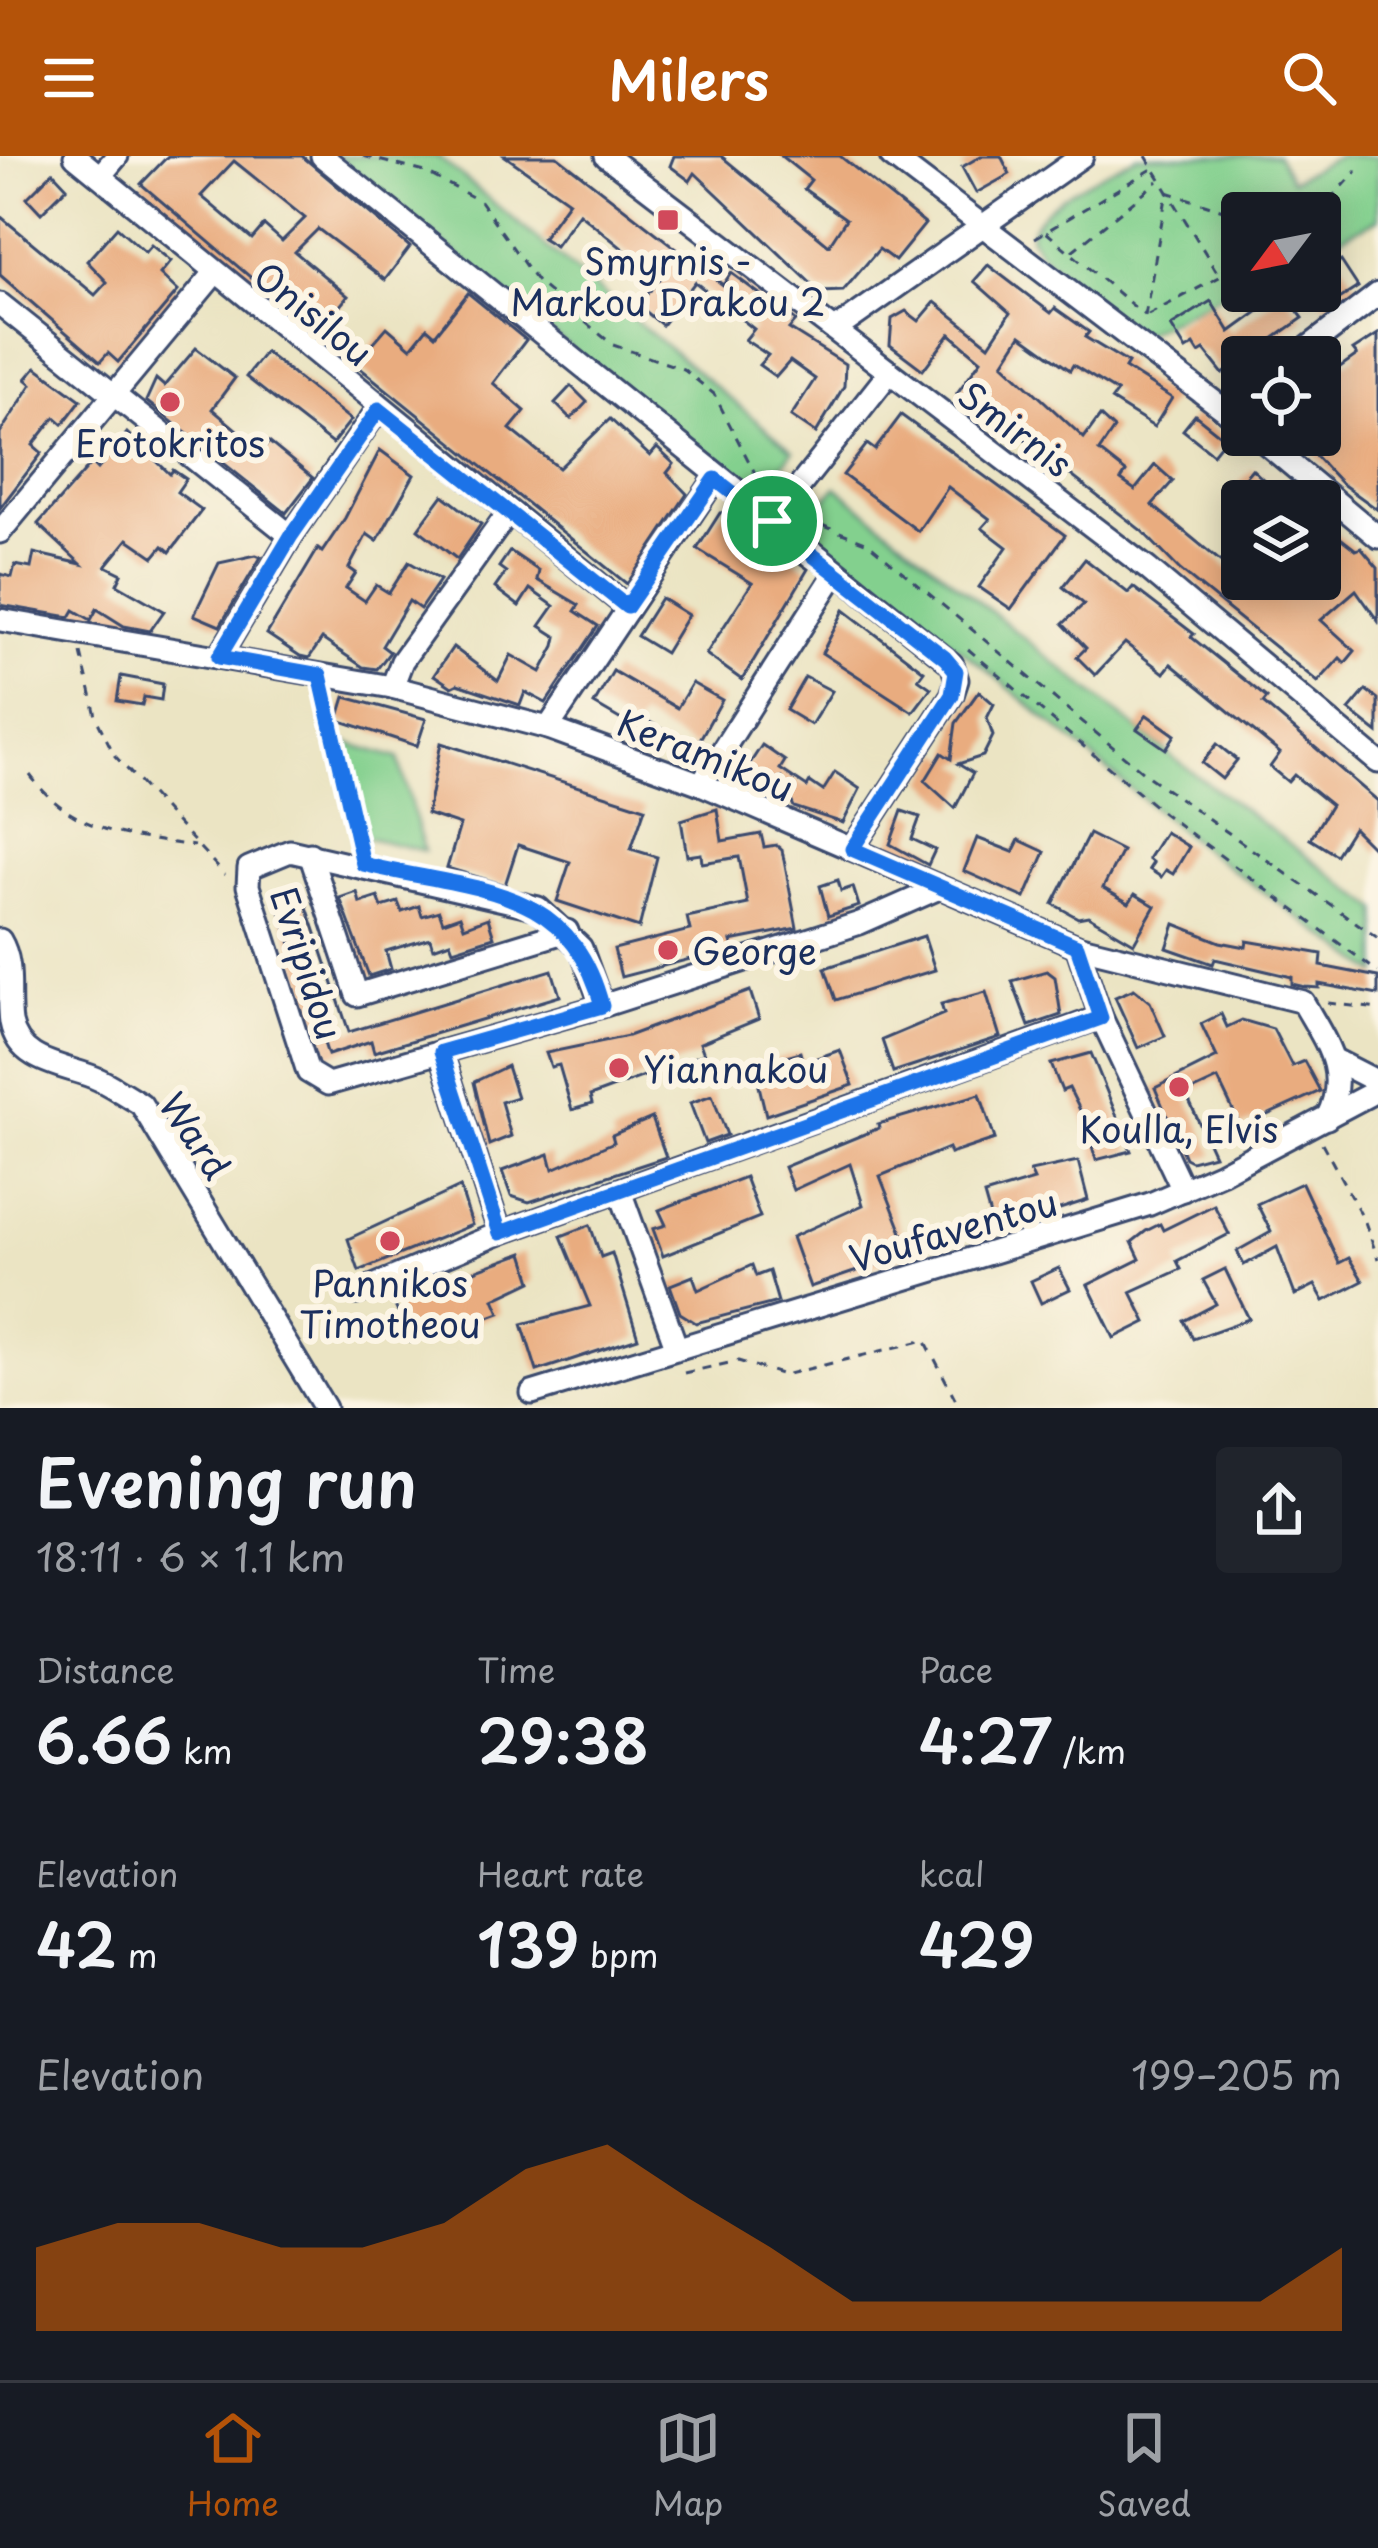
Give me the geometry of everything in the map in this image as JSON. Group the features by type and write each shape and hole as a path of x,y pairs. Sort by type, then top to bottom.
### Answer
{"street":[{"name":"Onisilou","path":"75,156 627,607"},
{"path":"100,176 117,156"},
{"path":"322,156 715,479 778,514 836,574 945,658 957,680 952,695 852,849"},
{"name":"Smirnis","path":"606,156 1148,569 1378,762"},
{"path":"891,156 1221,400"},
{"path":"835,330 1082,156"},
{"path":"0,532 214,274"},
{"path":"1323,336 1378,294"},
{"path":"0,304 291,536"},
{"path":"778,514 889,373"},
{"path":"219,657 291,536 379,409"},
{"path":"1281,456 1378,537"},
{"path":"548,728 715,479"},
{"path":"392,687 402,662 508,513"},
{"path":"701,784 836,574"},
{"name":"Keramikou","path":"0,620 392,687 548,728 701,784 1077,946 1303,1002"},
{"name":"Evripidou","path":"567,931 527,904 290,851 255,863 248,886 313,1079 328,1084 602,1006 860,923 937,889"},
{"name":"Evripidou","path":"310,854 357,995 567,931"},
{"path":"567,931 588,960 602,1006"},
{"name":"Ward","path":"0,940 9,955 12,1029 28,1051 52,1066 97,1078 141,1104 326,1408"},
{"path":"1077,946 1101,1018 1183,1190"},
{"path":"1303,1002 1335,1060 1340,1081 1320,1122"},
{"path":"357,1293 500,1233 1101,1018"},
{"path":"441,1052 500,1233"},
{"path":"1335,1060 1378,1086"},
{"name":"Voufaventou","path":"532,1393 1112,1217 1183,1190 1320,1122 1378,1086"},
{"path":"620,1191 676,1346"}],"path":[{"path":"363,156 425,172 480,201 537,282 613,345 698,380 730,421 778,514 868,543 1149,777 1378,938"},
{"path":"1145,316 1220,277 1146,156"},
{"path":"1016,250 1152,169"},
{"path":"1338,192 1357,171"},
{"path":"1071,252 1159,180"},
{"path":"1167,192 1221,209"},
{"path":"1145,316 1167,192"},
{"path":"1046,232 1145,316"},
{"path":"76,633 97,720 115,756 220,874 248,886"},
{"path":"320,675 363,864"},
{"path":"30,775 53,806 111,834 196,846"},
{"path":"1303,1002 1378,1009"},
{"path":"1320,1122 1378,1259"},
{"path":"684,1373 738,1360 784,1375 925,1340 960,1408"}],"green space":[{"path":"336,156 437,156 793,451 774,478 785,491 766,508"},
{"path":"1137,156 1277,156 1291,181 1339,156 1378,156 1378,219 1341,237 1341,192 1221,192 1221,294 1136,337 1038,251 1030,236 1046,210"},
{"path":"836,487 1172,757 1378,909 1378,974 1199,846 985,668 791,522 807,501 817,509"},
{"path":"330,738 398,758 424,851 360,836"}],"building":[{"path":"168,156 302,156 410,247 385,280 318,229 295,252 348,296 317,334 141,184","holes":["234,161 305,218 282,241 264,225 252,239 201,196"]},
{"path":"505,156 557,156 723,285 731,273 796,321 789,329 845,364 844,386 816,433 791,416 815,379 790,361 776,377 759,365 768,355 745,340 754,329 695,282 662,325 638,305 660,279 579,213 555,246 542,238 569,201"},
{"path":"674,156 721,156 829,245 846,219 804,189 811,180 781,156 840,156 925,224 895,261 879,249 843,291 820,292 695,173 690,181 670,166"},
{"path":"981,156 1001,156 1010,174 976,193 962,167"},
{"path":"53,172 67,187 41,213 27,198"},
{"path":"0,216 95,295 107,282 87,261 117,227 145,252 151,245 171,261 160,274 178,291 118,362 108,353 100,362 0,275"},
{"path":"1341,261 1358,287 1341,298"},
{"path":"988,265 1051,313 1055,308 1089,332 1085,337 1172,398 1154,427 1111,400 1117,392 1073,365 1070,370 1021,335 1003,363 1084,438 1100,416 1114,429 1099,451 1126,472 1121,480 1135,490 1155,465 1173,481 1152,505 1221,562 1221,600 1341,600 1341,538 1356,550 1361,548 1378,568 1378,621 1356,590 1321,620 1355,651 1345,663 1340,658 1318,682 1180,570 1142,531 980,404 977,408 957,393 981,360 950,334 923,370 890,345 892,319 906,311 919,321 935,302 989,345 1010,313 974,281"},
{"path":"468,293 526,340 493,383 525,411 510,429 559,468 610,419 650,456 657,448 674,464 667,473 687,494 627,584 355,364 387,327 411,348 427,328 435,335"},
{"path":"1211,301 1230,332 1258,312 1298,312 1303,318 1277,336 1221,336 1221,371 1204,350 1199,353 1194,345 1186,350 1171,326"},
{"path":"1378,334 1378,510 1341,483 1316,456 1341,456 1341,366 1357,355 1353,350"},
{"path":"196,348 235,378 212,409 250,441 264,448 269,442 313,478 286,513 146,401 156,379 164,386"},
{"path":"265,352 351,420 332,444 246,377"},
{"path":"36,367 81,400 63,424 55,417 33,445 42,453 0,508 0,433 32,384 26,379"},
{"path":"571,386 587,402 571,419 555,403"},
{"path":"901,415 1065,535 1011,609 979,587 1007,547 982,528 990,519 948,487 918,531 843,475 867,444 875,450"},
{"path":"1195,415 1221,436 1221,444 1213,454 1183,430"},
{"path":"127,433 170,474 173,470 186,479 177,492 202,510 170,552 163,546 154,557 128,539 106,566 122,574 117,584 164,611 150,631 124,626 97,609 91,620 74,610 70,617 0,605 0,574 12,577 15,565 31,568 34,553 81,564 38,524 92,463 98,469"},
{"path":"380,450 414,475 377,541 367,534 349,568 356,573 346,588 365,601 376,585 389,593 409,562 440,580 420,609 409,601 382,646 390,652 377,669 363,667 322,639 309,658 300,656 267,634 318,549 322,552 345,518"},
{"path":"1252,469 1264,480 1242,480"},
{"path":"443,495 481,524 457,559 418,529"},
{"path":"729,512 808,569 742,680 706,654 752,583 697,549 720,513"},
{"path":"510,551 539,571 537,580 579,605 575,611 598,626 546,703 525,692 520,705 458,684 452,687 434,675 453,647 498,681 511,655 541,672 557,637 540,626 554,606 530,589 519,606 495,588 506,572 499,567"},
{"path":"261,557 220,626 194,615 219,563"},
{"path":"1085,559 1128,593 1133,587 1194,634 1191,637 1267,698 1263,703 1378,801 1378,853 1353,828 1336,855 1310,839 1331,805 1294,775 1288,782 1270,767 1280,753 1171,664 1164,673 1125,643 1095,675 1077,657 1086,648 1063,624 1084,604 1063,587"},
{"path":"661,598 688,615 665,653 637,636"},
{"path":"844,610 924,671 918,679 931,688 913,712 822,653"},
{"path":"613,671 677,708 692,683 722,700 695,748 641,717 635,728 594,704"},
{"path":"121,676 163,684 161,700 144,697 142,705 117,701"},
{"path":"805,677 832,691 811,725 786,710"},
{"path":"1366,690 1378,699 1378,733 1349,710"},
{"path":"979,691 994,704 987,718 993,736 983,756 958,764 973,773 955,808 925,781 942,753 951,759 956,723"},
{"path":"345,697 426,719 417,746 338,720"},
{"path":"1147,715 1175,735 1166,749 1137,729"},
{"path":"441,743 645,808 631,849 657,857 639,928 557,901 570,862 518,845 505,885 447,868 460,825 427,814"},
{"path":"1217,744 1237,760 1222,779 1202,763"},
{"path":"762,745 785,761 780,769 807,787 810,782 823,791 835,772 860,789 843,823 794,807 782,778 769,782 772,796 755,786 748,788 755,777 745,771"},
{"path":"717,809 722,841 761,834 764,847 776,845 782,850 797,928 731,941 733,948 621,977 614,949 690,930 687,917 748,904 739,857 702,863 701,854 687,856 681,820"},
{"path":"902,811 920,817 912,839 935,850 928,865 890,844"},
{"path":"1165,832 1189,847 1173,874 1166,870 1161,877 1149,869 1153,863 1148,859"},
{"path":"1089,834 1122,851 1103,888 1129,903 1135,894 1155,906 1134,943 1088,916 1078,918 1053,904"},
{"path":"977,838 1013,852 1019,840 1045,852 1025,898 964,871"},
{"path":"838,880 841,891 853,887 859,906 828,916 820,886"},
{"path":"301,889 349,1032 552,970 560,996 374,1052 371,1041 328,1055 275,896"},
{"path":"357,892 360,903 378,897 382,907 398,902 402,912 419,906 422,916 439,911 443,922 460,916 464,927 488,918 494,937 453,950 450,942 433,948 430,938 386,951 391,969 369,976 340,898"},
{"path":"1175,924 1220,942 1246,947 1247,941 1322,954 1321,966 1378,977 1378,995 1319,984 1319,988 1305,987 1292,984 1292,977 1215,959 1213,964 1167,948"},
{"path":"924,936 935,970 836,1000 825,968"},
{"path":"1047,971 1055,977 1061,1015 1029,1026 1012,981"},
{"path":"1134,989 1150,1002 1165,1036 1138,1048 1115,997"},
{"path":"750,991 759,1019 700,1043 704,1054 590,1096 592,1104 572,1110 559,1065 551,1067 546,1053 628,1036"},
{"path":"986,992 1000,1037 893,1072 882,1040 944,1014 941,1004"},
{"path":"1221,1014 1227,1027 1242,1020 1273,1029 1292,1066 1304,1061 1320,1091 1241,1127 1218,1079 1186,1094 1214,1155 1191,1161 1185,1158 1155,1088 1217,1057 1201,1024"},
{"path":"840,1050 853,1085 766,1115 754,1065 800,1052 803,1063"},
{"path":"1091,1053 1131,1151 1096,1160 1084,1118 1069,1088 1062,1091 1051,1064"},
{"path":"507,1066 517,1097 501,1102 511,1136 489,1145 474,1082"},
{"path":"980,1094 995,1139 950,1154 948,1148 880,1176 910,1253 810,1287 792,1237 863,1205 850,1164 793,1190 784,1167 879,1128 878,1124"},
{"path":"712,1095 727,1135 705,1143 690,1103"},
{"path":"652,1118 666,1157 529,1202 511,1196 502,1171 549,1154 553,1169 614,1142 612,1135"},
{"path":"1078,1161 1088,1200 994,1230 984,1195 1034,1180 1030,1171"},
{"path":"745,1177 760,1217 663,1256 653,1229 666,1225 659,1210"},
{"path":"1302,1183 1339,1263 1349,1258 1363,1281 1324,1301 1315,1285 1295,1295 1277,1247 1244,1265 1237,1251 1271,1232 1257,1204"},
{"path":"460,1187 472,1225 359,1271 348,1239"},
{"path":"1214,1205 1229,1234 1177,1261 1181,1269 1131,1292 1146,1322 1114,1338 1088,1285 1140,1259 1132,1242 1146,1231 1160,1224 1163,1230"},
{"path":"590,1225 601,1257 612,1253 638,1338 537,1371 522,1324 590,1306 561,1236"},
{"path":"523,1253 532,1281 494,1299 500,1313 454,1330 451,1322 422,1331 425,1338 411,1342 393,1301"},
{"path":"752,1265 756,1276 769,1271 778,1302 696,1323 680,1313 670,1285 693,1276 698,1290"},
{"path":"1059,1268 1070,1289 1041,1303 1031,1281"},
{"path":"1225,1269 1249,1319 1193,1339 1184,1321 1216,1304 1203,1280"}],"place":[{"name":"Smyrnis - Markou Drakou 2","path":"668,220"},
{"name":"Erotokritos","path":"170,402"},
{"name":"George","path":"668,950"},
{"name":"Yiannakou","path":"619,1068"},
{"name":"Koulla, Elvis","path":"1179,1087"},
{"name":"Pannikos Timotheou","path":"390,1241"}],"route":[{"path":"379,409 627,607 715,479 772,521 956,671 952,695 852,849 1077,946 1101,1018 500,1233 441,1052 602,1006 588,960 574,938 538,908 363,864 320,675 219,657 291,536 379,409"}]}
